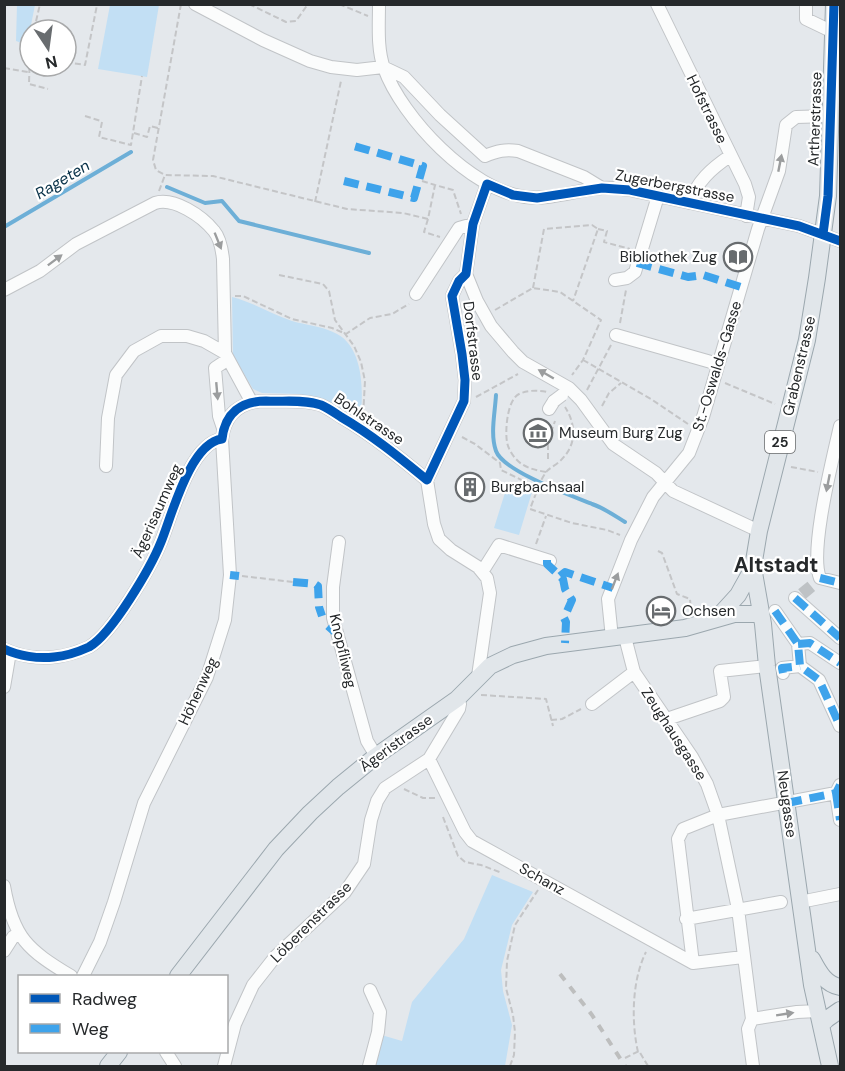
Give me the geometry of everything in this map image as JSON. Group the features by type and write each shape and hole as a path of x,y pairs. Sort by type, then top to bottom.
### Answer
{"main road":[{"name":"Artherstrasse","path":"823,234 828,196 834,4"},
{"name":"Grabenstrasse","path":"753,567 759,531 807,340 823,234"},
{"name":"25","path":"753,567 768,612 767,666"},
{"path":"716,619 738,595 753,567"},
{"name":"Ägeristrasse","path":"179,975 276,849 338,786 376,756 458,699 490,666 513,655 546,646 685,628 734,614 768,612"},
{"name":"Neugasse","path":"767,666 806,941"},
{"name":"25","path":"806,941 820,975 831,985 840,987"},
{"name":"25","path":"806,941 830,1066"},
{"path":"819,1018 827,1019 840,1010"},
{"path":"108,1066 118,1053"}],"street":[{"path":"195,4 262,40 310,61 344,69 383,67 404,77 484,156"},
{"name":"Zugerbergstrasse","path":"379,4 383,67 399,96 418,123 447,153 487,184 513,195 537,198 602,188 630,190 799,226 840,241"},
{"name":"Hofstrasse","path":"657,4 749,197 746,216"},
{"path":"806,4 806,19 833,32"},
{"name":"St.-Oswalds-Gasse","path":"618,637 609,599 631,540 652,497 689,453 703,417 761,219 779,171 786,125 796,117 830,116"},
{"path":"468,170 484,156 508,149 584,177 602,188"},
{"path":"690,203 694,189 714,166 730,156"},
{"path":"487,184 473,224 466,274 477,301 498,335 559,397 581,400 613,444 656,472 673,491 759,531"},
{"path":"615,280 627,278 634,272 658,196"},
{"path":"4,290 40,271 76,244 163,201 179,206 204,221 216,233 224,259 226,357 215,368 219,416 223,434"},
{"path":"416,294 459,228 473,224"},
{"name":"Dorfstrasse","path":"427,480 452,432 464,401 465,380 452,296 459,281 466,274"},
{"path":"616,335 718,364"},
{"path":"106,466 108,418 116,375 134,351 161,336 187,336 204,341 226,357 251,401 239,407 229,417 223,434"},
{"name":"Bohlstrasse","path":"251,401 295,401 321,405 362,429 427,480"},
{"path":"840,426 836,462 829,475 820,527 816,581 840,584"},
{"name":"Ägerisaumweg","path":"7,650 46,658 64,656 90,646 102,635 116,618 161,544 179,493 192,466 206,446 223,434"},
{"name":"Höhenweg","path":"84,975 100,942 144,803 207,677 225,620 230,575 223,434"},
{"path":"427,480 434,524 439,539 487,578 490,593 478,676"},
{"name":"Knopfliweg","path":"339,542 333,587 333,618 367,741 376,756"},
{"path":"482,572 499,545 550,561"},
{"path":"800,666 798,644 768,612 798,596 840,638"},
{"name":"Zeughausgasse","path":"618,637 634,672 697,766 707,784 718,815 738,909 752,1019 748,1029 753,1066"},
{"path":"798,644 810,643 840,663"},
{"path":"4,687 7,650"},
{"path":"667,719 720,701 724,697 720,671 767,666"},
{"path":"783,673 782,668 800,666 819,680 840,726"},
{"path":"592,704 634,672"},
{"name":"Löberenstrasse","path":"228,1051 235,1024 253,986 275,957 345,892 364,864 371,820 377,801 385,788 429,759 459,709 458,699"},
{"name":"Schanz","path":"429,759 465,832 472,841 693,963"},
{"path":"743,957 693,963 686,919 679,834 683,829 718,815 787,802 838,789 840,820"},
{"path":"4,886 12,920 18,934 44,960 69,975"},
{"path":"800,902 840,894"},
{"path":"686,919 781,902"},
{"path":"4,951 13,937 18,934"},
{"path":"369,1066 378,1032 380,1012 370,990"},
{"path":"752,1019 797,1012 819,1018"},
{"path":"167,1053 175,1066"}],"path":[{"path":"78,64 85,65 96,5 100,4"},
{"path":"181,4 153,160 156,170 165,175 213,176 347,209 403,213 428,219"},
{"path":"249,4 286,22 296,21 308,4"},
{"path":"339,4 368,16"},
{"path":"315,202 344,69"},
{"path":"85,117 102,122 99,138 131,145 142,76"},
{"path":"28,78 28,84 48,90"},
{"path":"133,133 147,137 150,126 158,128"},
{"path":"158,190 165,175"},
{"path":"423,182 453,190 461,214"},
{"path":"435,185 424,232 443,238"},
{"path":"533,288 544,229 592,225 607,231 604,242 626,248"},
{"path":"573,301 598,229"},
{"path":"279,275 323,284 329,291 335,320 354,346 361,362 365,381 362,429"},
{"path":"485,315 533,288 560,292 600,320 583,360 559,397 555,421 548,441 548,459"},
{"path":"223,294 243,296 292,319 332,328 346,334"},
{"path":"346,334 370,318 401,310 416,294"},
{"path":"583,360 651,399 690,425"},
{"path":"714,378 772,403"},
{"path":"464,401 492,390 502,382"},
{"path":"600,411 609,393 621,383"},
{"path":"546,472 531,469 517,460 507,445 506,425 512,400 518,394 537,390 559,397 573,418 574,433 570,447 563,459 546,472 537,488 530,509 572,523 616,533"},
{"path":"452,432 475,444 500,463 501,470 537,488"},
{"path":"787,466 829,475"},
{"path":"532,555 547,514"},
{"path":"658,551 662,553 677,594 690,599 692,619 685,628"},
{"path":"239,576 293,582"},
{"path":"480,695 546,699 553,726"},
{"path":"551,720 562,719 592,704"},
{"path":"394,781 400,787 423,798 436,798"},
{"path":"510,1066 515,1032 506,988 507,961 515,925 537,895 538,889"},
{"path":"648,1066 638,1052 635,1021 636,980 645,952 652,955"},
{"path":"625,1058 638,1052"}],"shaded area":[{"path":"17,5 35,5 32,18 18,18 18,42 16,41"},
{"path":"110,5 159,5 147,77 98,69"},
{"path":"232,297 292,321 328,330 343,338 351,347 360,370 362,396 360,420 327,402 312,397 299,394 262,393 253,389 233,356"},
{"path":"508,483 532,492 519,535 494,528"},
{"path":"492,875 533,892 512,925 501,970 503,991 512,1025 505,1066 369,1066 378,1034 402,1041 412,1002 464,939"}],"waterway":[{"name":"Rageten","path":"4,227 131,152"},
{"path":"167,187 205,203 222,201 239,221 369,253"},
{"path":"496,395 493,438 496,451 501,459 524,474 601,508 625,522"}],"tunnel":[{"path":"802,594 813,585"}],"railway":[{"path":"560,974 592,1015 625,1066"}],"marked path":[{"path":"344,181 414,198 423,166 354,146"},
{"path":"637,263 688,277 703,275 741,287"},
{"path":"547,560 547,564 563,579 565,589 572,600 564,618 566,622 565,643"},
{"path":"560,576 565,572 613,588"},
{"path":"230,575 239,576"},
{"path":"820,578 840,583"},
{"path":"293,582 318,586 322,616"},
{"path":"795,598 840,638"},
{"path":"775,611 798,644 800,666 819,680 840,726"},
{"path":"328,626 337,634"},
{"path":"798,644 810,643 840,663"},
{"path":"783,673 782,668 800,666"},
{"path":"787,803 836,793 840,785"},
{"path":"836,793 840,820"}],"cycle path":[{"path":"823,234 828,196 834,4"},
{"path":"4,649 42,658 67,655 89,647 109,629 149,567 192,466 211,443 222,439 227,422 236,410 249,403 294,401 321,405 374,439 427,480 464,401 465,380 452,296 459,281 466,274 473,224 487,184 513,195 537,198 602,188 630,190 799,226 840,241"}],"place":[{"name":"Bibliothek Zug","path":"738,257"},
{"name":"Museum Burg Zug","path":"538,433"},
{"name":"Burgbachsaal","path":"470,487"},
{"name":"Ochsen","path":"661,611"}],"district":[{"name":"Altstadt","path":"776,565"}]}
